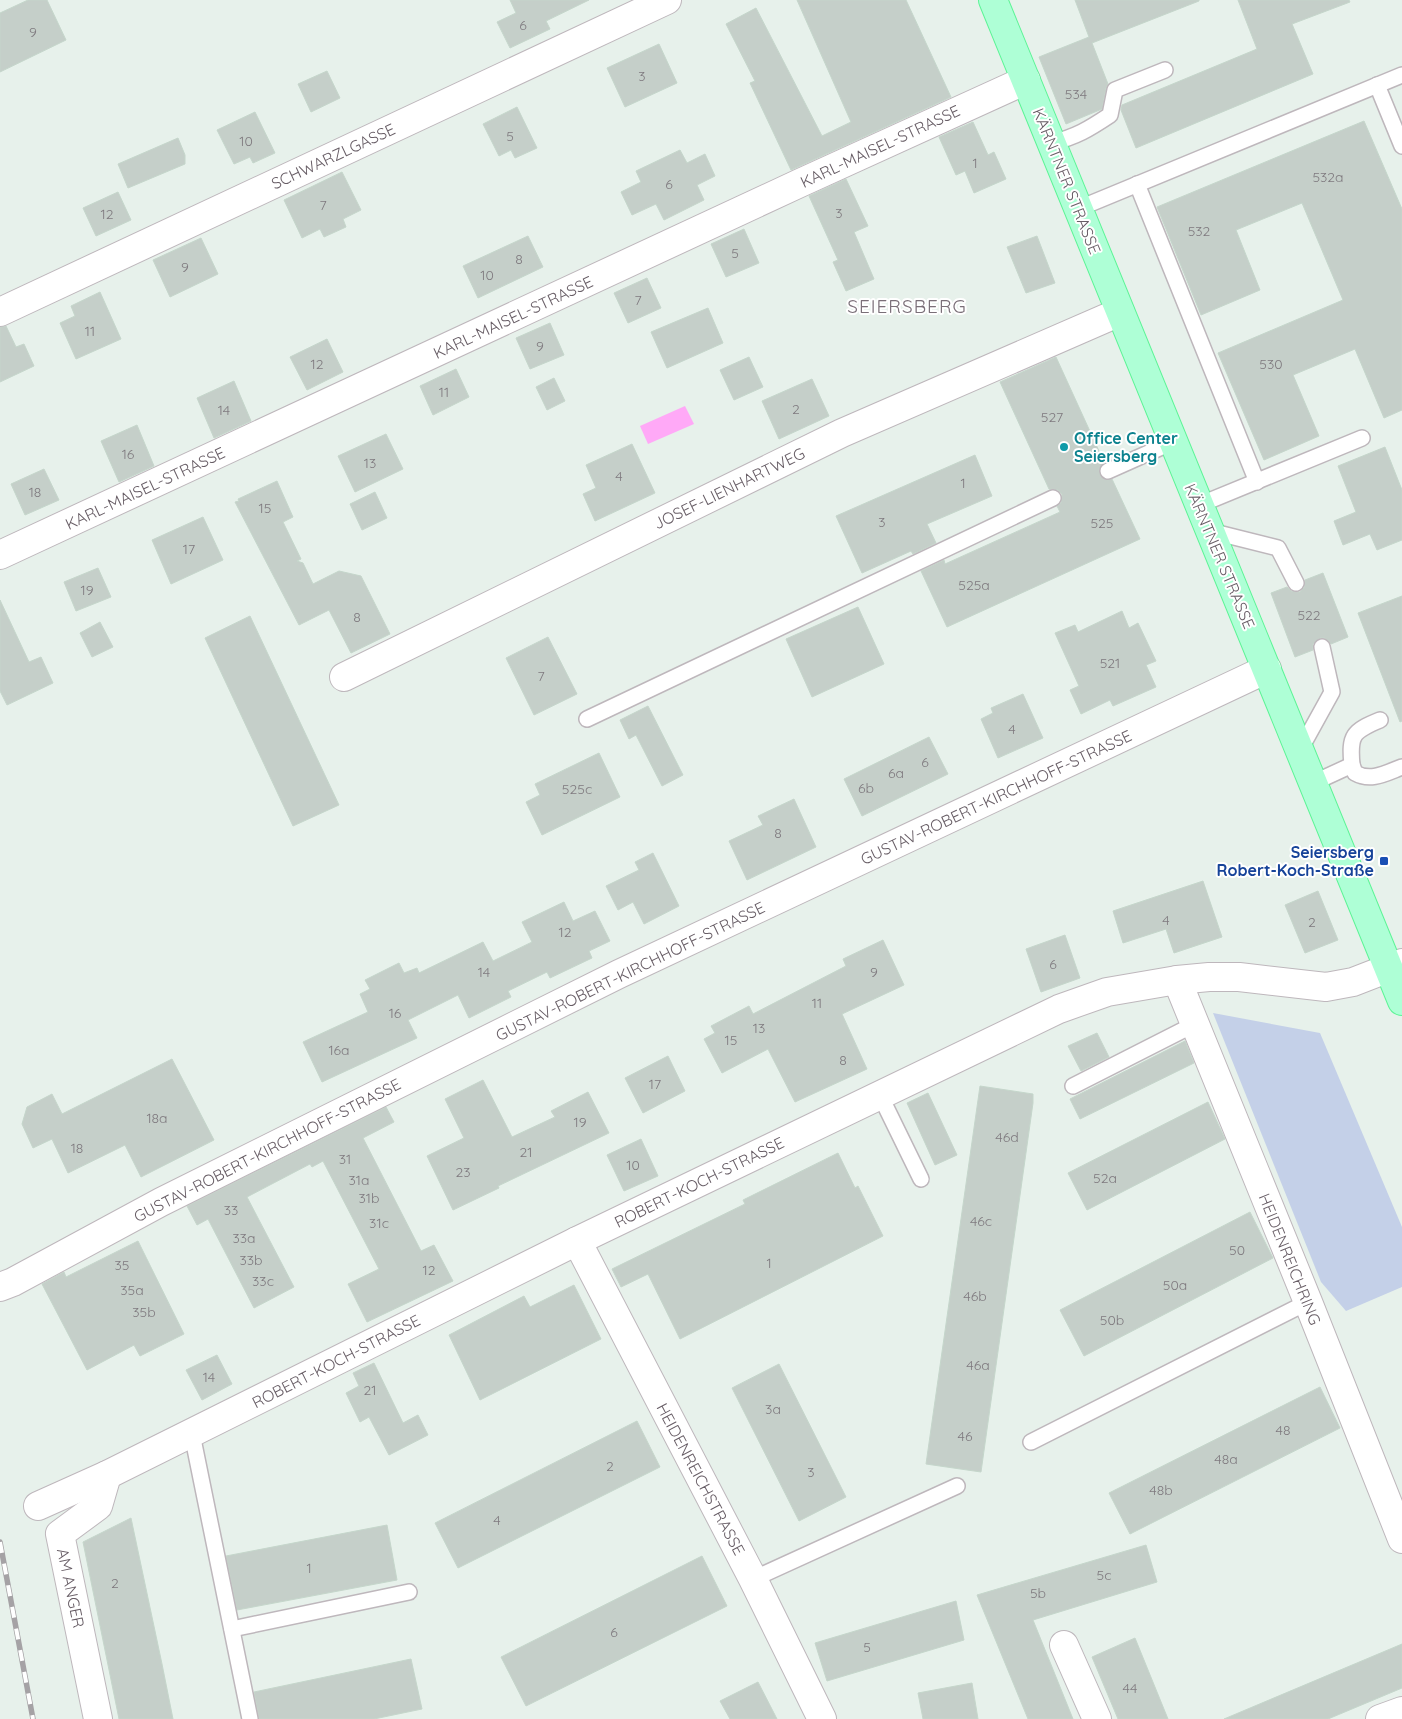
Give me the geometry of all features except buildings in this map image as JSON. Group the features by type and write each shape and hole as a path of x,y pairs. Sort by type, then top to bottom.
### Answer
{"main road":[{"name":"KÄRNTNER STRASSE","path":"993,0 1313,783 1395,966 1402,1001"}],"street":[{"name":"SCHWARZLGASSE","path":"0,312 667,0"},
{"name":"KARL-MAISEL-STRASSE","path":"0,555 1026,80"},
{"name":"JOSEF-LIENHARTWEG","path":"344,677 842,433 1120,312"},
{"name":"GUSTAV-ROBERT-KIRCHHOFF-STRASSE","path":"0,1287 13,1282 160,1202 619,974 1268,669"},
{"name":"ROBERT-KOCH-STRASSE","path":"38,1506 192,1434 578,1241 1059,1010 1107,992 1177,980 1239,977 1326,987 1353,982 1395,966"},
{"name":"HEIDENREICHRING","path":"1177,980 1402,1539"},
{"name":"HEIDENREICHSTRASSE","path":"578,1241 753,1579 822,1719"},
{"name":"AM ANGER","path":"98,1719 60,1534 98,1506 107,1475"},
{"path":"1064,1645 1096,1719"},
{"path":"1380,1719 1402,1711"}],"lane":[{"path":"1051,143 1068,139 1086,131 1110,115 1115,90 1165,70"},
{"path":"1076,206 1092,203 1402,75"},
{"path":"1377,85 1402,146"},
{"path":"1137,184 1257,482"},
{"path":"1199,506 1362,438"},
{"path":"1108,471 1173,442"},
{"path":"587,719 1053,498"},
{"path":"1210,531 1278,548 1296,583"},
{"path":"1300,750 1332,692 1322,647"},
{"path":"1380,720 1361,728 1355,735 1352,742 1352,765 1355,773 1367,778 1375,777 1402,767"},
{"path":"1313,783 1352,765"},
{"path":"1073,1086 1195,1024"},
{"path":"880,1095 921,1179"},
{"path":"1031,1442 1308,1302"},
{"path":"192,1434 250,1719"},
{"path":"753,1579 957,1486"},
{"path":"232,1629 409,1592"}],"shaded area":[{"path":"685,406 694,424 648,444 640,426"},
{"path":"1213,1013 1320,1033 1402,1227 1402,1287 1346,1311 1321,1282"}],"railway":[{"path":"0,1542 33,1719"}],"place":[{"name":"Office Center Seiersberg","path":"1064,447"},
{"name":"Seiersberg Robert-Koch-Straße","path":"1384,861"}],"district":[{"name":"SEIERSBERG","path":"907,306"}]}
